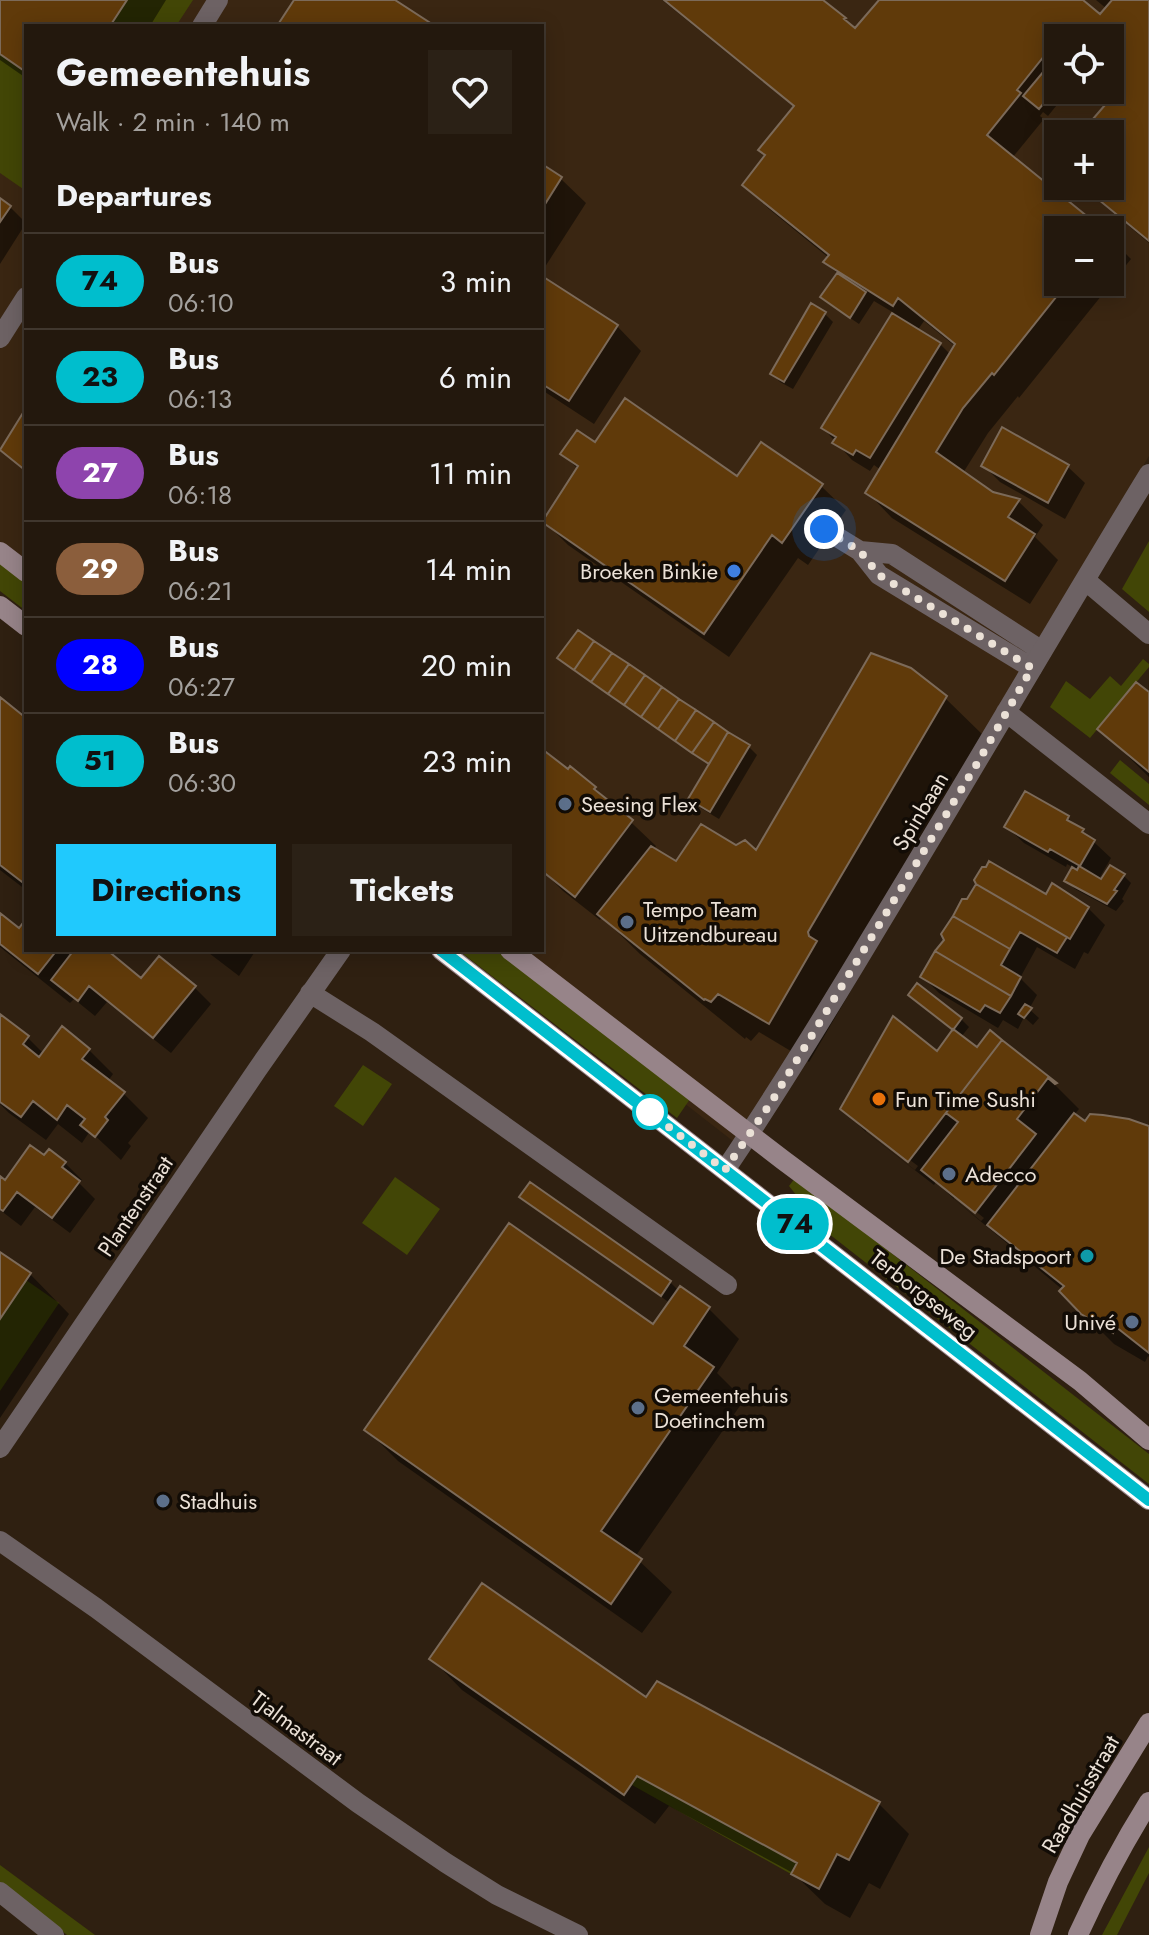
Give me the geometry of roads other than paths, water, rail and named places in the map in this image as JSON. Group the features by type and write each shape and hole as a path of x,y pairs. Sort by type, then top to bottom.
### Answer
{"main road":[{"path":"0,552 24,570"},
{"path":"0,606 24,624"},
{"name":"Terborgseweg","path":"444,952 1149,1500"},
{"name":"Terborgseweg","path":"513,952 749,1134 1080,1381 1149,1440"},
{"name":"Raadhuisstraat","path":"1040,1935 1058,1882 1080,1835 1149,1723"},
{"path":"1078,1935 1102,1883 1149,1802"}],"street":[{"path":"203,24 218,0"},
{"path":"0,338 24,300"},
{"name":"Spinbaan","path":"725,1170 772,1101 1149,474"},
{"path":"824,529 860,551 892,554 1037,659"},
{"path":"1085,580 1149,634"},
{"path":"1006,712 1149,824"},
{"name":"Plantenstraat","path":"0,1448 340,952"},
{"path":"310,993 372,1032 727,1285"},
{"name":"Tjalmastraat","path":"0,1541 358,1803 446,1863 497,1895 578,1935"},
{"path":"0,1892 54,1935"}],"place":[{"name":"Broeken Binkie","path":"734,571"},
{"name":"Seesing Flex","path":"565,804"},
{"name":"Tempo Team Uitzendbureau","path":"627,922"},
{"name":"Fun Time Sushi","path":"879,1099"},
{"name":"Adecco","path":"949,1174"},
{"name":"De Stadspoort","path":"1087,1256"},
{"name":"Univé","path":"1132,1322"},
{"name":"Gemeentehuis Doetinchem","path":"638,1408"},
{"name":"Stadhuis","path":"163,1501"}]}
